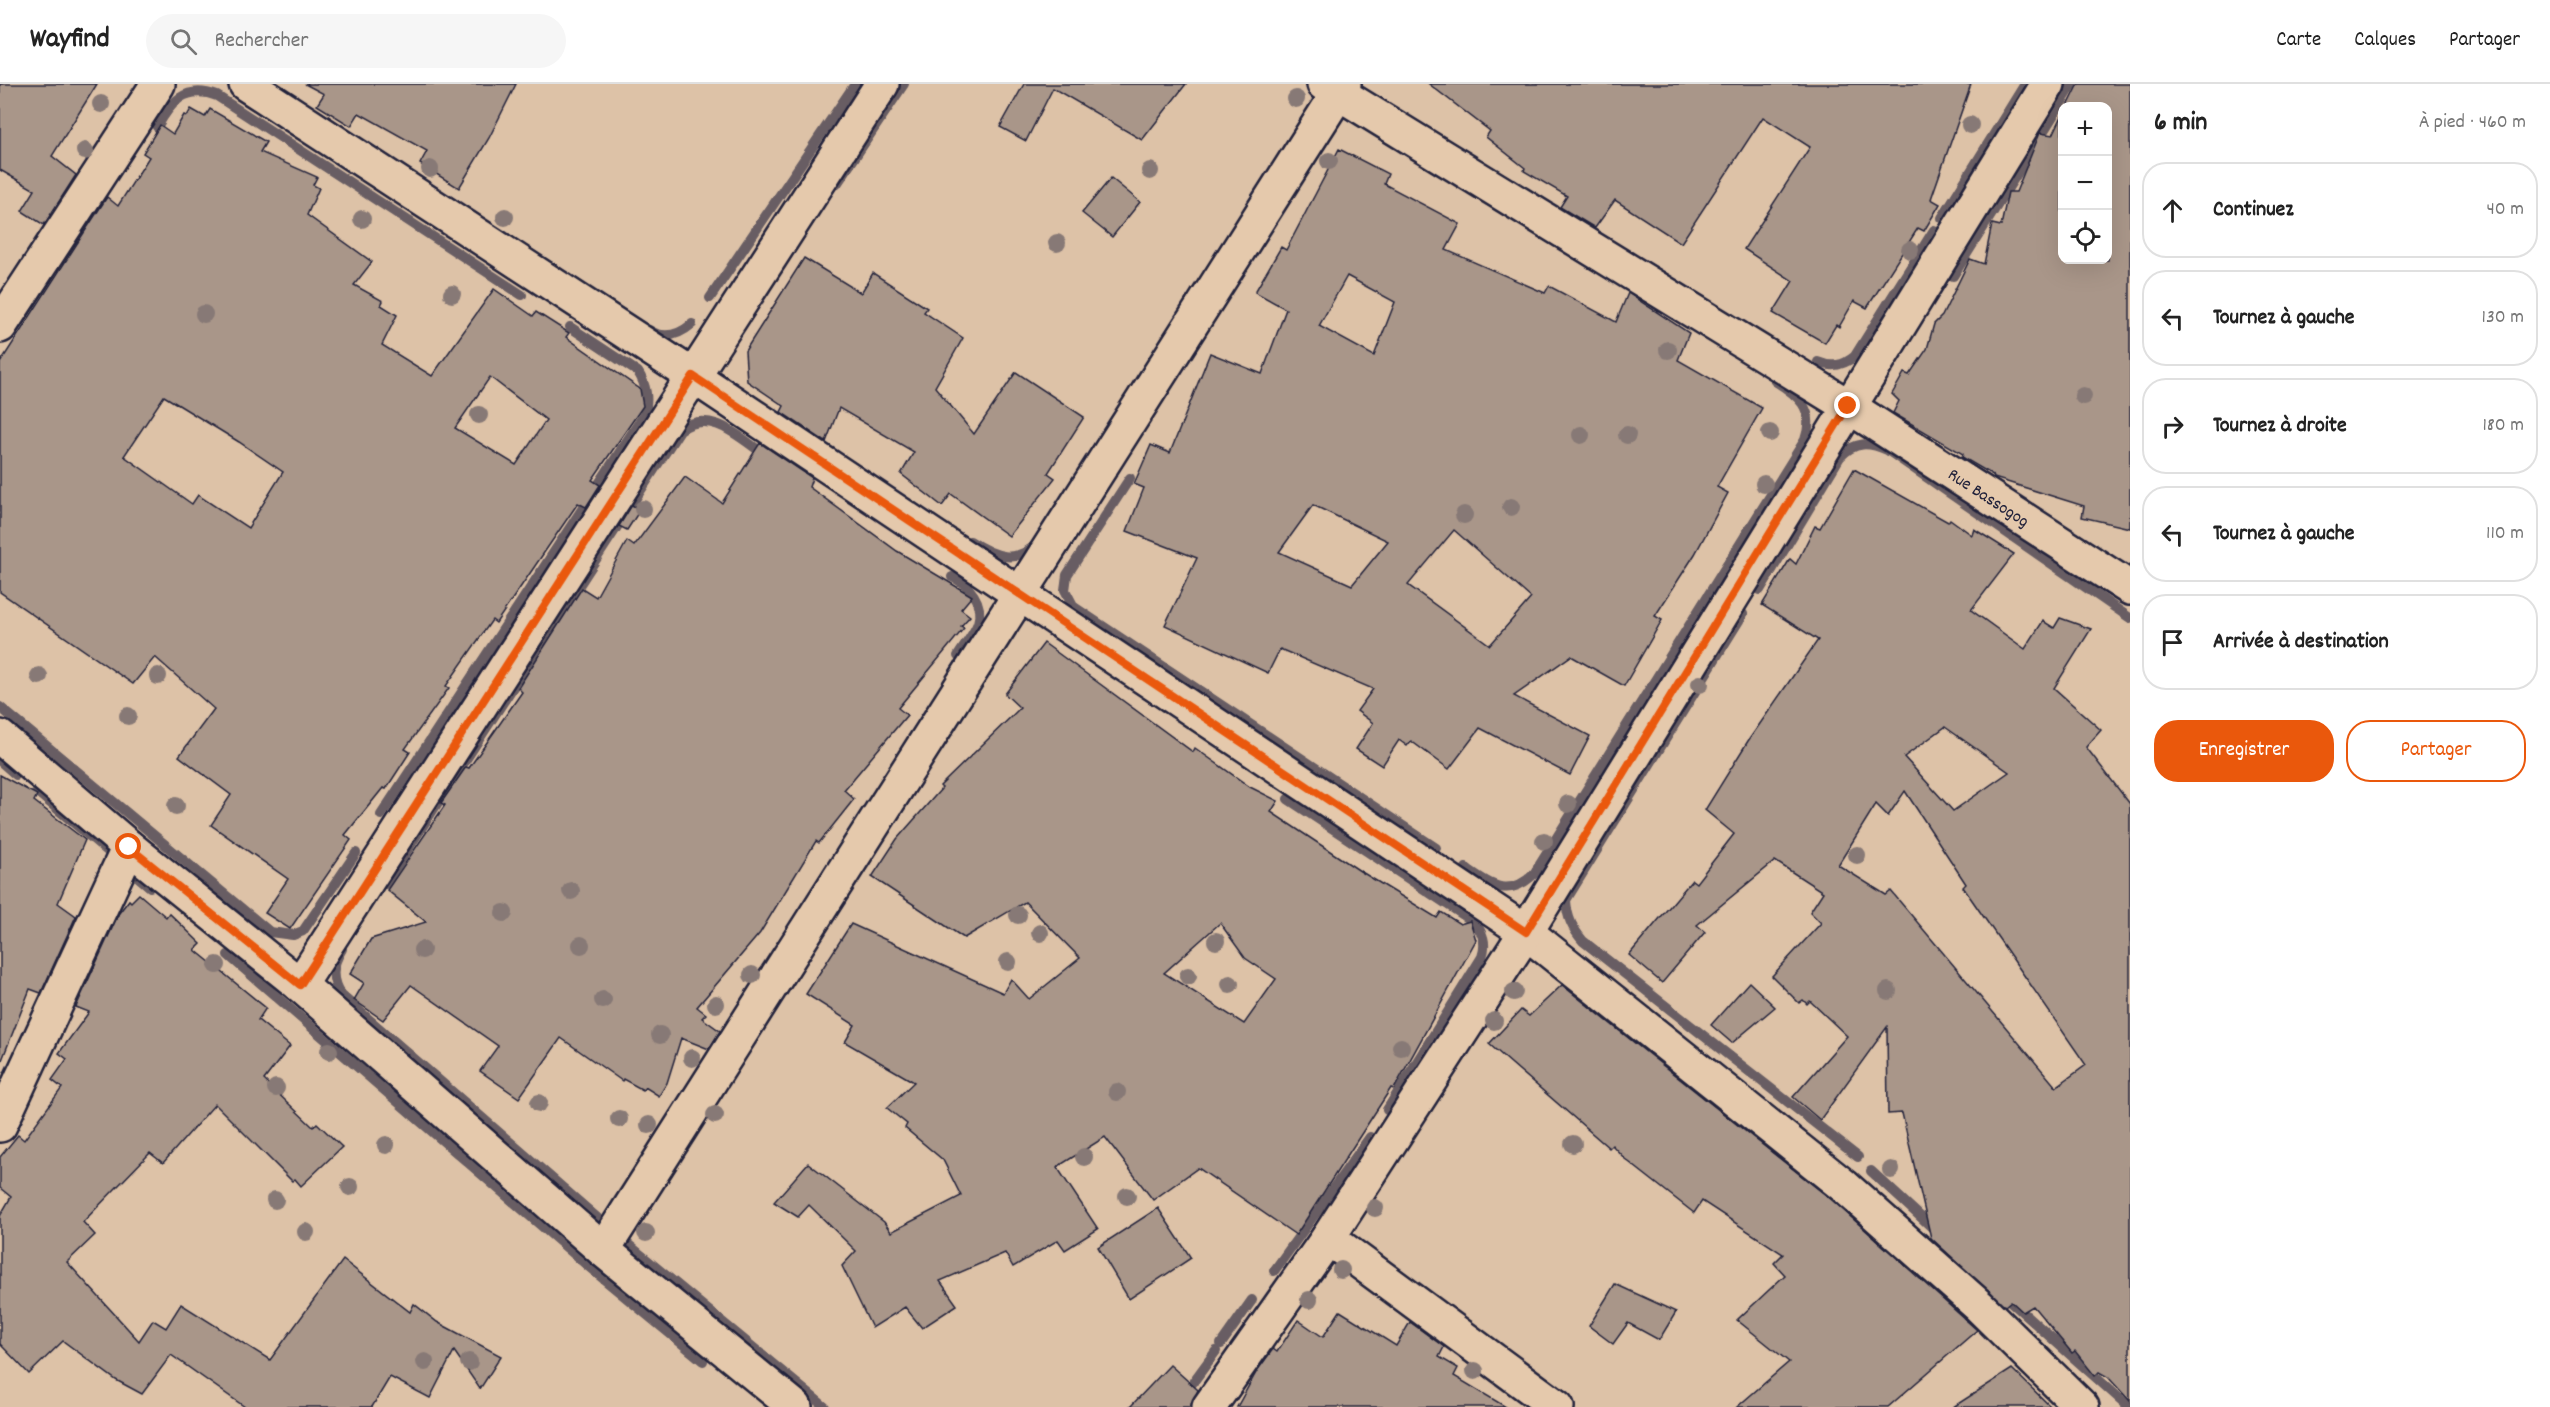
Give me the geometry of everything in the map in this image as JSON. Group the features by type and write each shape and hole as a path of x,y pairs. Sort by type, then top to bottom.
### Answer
{"street":[{"path":"0,326 158,84"},
{"path":"246,84 693,376 1526,932 1844,1185 1979,1306 2082,1407"},
{"path":"300,985 882,84"},
{"path":"1209,1407 1328,1238 1526,932 2048,84"},
{"path":"603,1250 1020,594 1336,87"},
{"name":"Rue Bassogog","path":"1336,87 1848,406 2130,588"},
{"path":"0,737 129,847 300,985 603,1250 795,1407"},
{"path":"0,1125 129,847"},
{"path":"1328,1238 1557,1407"}],"building":[{"path":"0,84 97,84 52,156 76,175 44,225 22,211 35,190 0,170"},
{"path":"305,84 516,84 489,138 459,188 420,164 427,151 359,113 351,126 317,105 324,94"},
{"path":"1024,84 1186,84 1142,140 1053,88 1026,141 1000,127"},
{"path":"1429,84 1971,84 1931,199 1940,204 1924,231 1918,228 1867,308 1854,301 1839,327 1836,325 1825,343 1773,313 1793,281 1744,249 1810,147 1763,117 1681,243 1615,200 1595,228 1560,207 1567,196 1524,171 1525,168 1486,137 1490,131"},
{"path":"2079,84 2130,84 2130,528 2082,517 2084,506 1994,478 1993,475 1962,457 1963,454 1893,413 1899,401 1892,394 1904,373 1909,375 1927,349 1934,324 1942,316 1970,259 1984,264 1992,224 2001,226 2008,192 2016,192 2040,133 2053,135 2058,124 2058,264 2112,264 2112,102 2070,102"},
{"path":"191,109 205,117 210,109 266,142 260,152 317,177 313,185 319,188 307,215 372,262 354,285 383,301 381,305 397,315 382,345 432,376 494,289 533,316 536,312 569,333 566,337 640,389 643,406 592,480 600,485 586,507 578,503 496,623 492,620 446,686 449,688 405,749 410,752 386,789 383,788 345,835 351,840 290,929 265,913 288,879 211,825 231,795 179,756 214,709 155,657 133,684 0,592 0,363 107,197 118,206 149,157 143,153 160,125 173,134 184,115 187,116","holes":["490,377 546,420 516,465 455,428","164,396 283,472 248,528 198,495 192,504 124,456"]},
{"path":"1339,149 1388,174 1384,184 1460,224 1446,250 1545,293 1549,286 1616,322 1628,293 1689,333 1678,360 1762,408 1717,487 1728,493 1695,554 1655,616 1662,620 1624,686 1571,656 1514,696 1590,736 1570,775 1480,728 1449,769 1411,741 1407,746 1399,740 1382,766 1356,749 1373,723 1357,711 1373,689 1280,649 1268,673 1165,625 1197,558 1127,531 1144,488 1134,484 1151,445 1170,453 1210,353 1262,374 1286,309 1255,292 1281,247 1286,250","holes":["1347,276 1395,302 1374,356 1319,326","1313,505 1388,541 1352,585 1279,552","1454,530 1531,598 1490,645 1408,585"]},
{"path":"1111,178 1140,202 1112,237 1082,213"},
{"path":"804,258 861,293 873,273 927,308 924,312 963,338 935,387 974,434 1016,372 1084,417 1048,473 1055,478 1009,536 951,494 942,506 901,474 914,452 839,408 826,442 781,412 784,406 747,381 745,351"},
{"path":"760,443 812,478 809,487 897,551 972,596 961,609 970,616 961,626 964,628 898,708 907,715 844,790 854,799 819,843 816,841 760,933 697,1007 706,1014 702,1018 720,1031 709,1049 681,1038 667,1083 659,1096 645,1087 643,1090 623,1079 622,1081 561,1038 519,1098 480,1071 498,1046 411,985 383,1020 354,1000 364,983 350,974 371,939 426,922 387,890 445,805 441,803 466,767 469,768 522,692 518,688 582,588 596,597 627,541 634,546 685,477 722,503"},
{"path":"1854,469 1948,522 1950,519 1972,535 1974,529 2014,554 1971,610 2025,649 2043,621 2054,628 2060,618 2091,629 2054,688 2101,730 2086,747 2130,804 2130,1401 2108,1377 2099,1372 2095,1376 2075,1351 2072,1353 2033,1306 2023,1312 2011,1301 2005,1306 1931,1238 1902,1113 1888,1114 1887,1027 1820,1120 1793,1097 1847,1036 1810,1001 1807,1004 1803,1000 1799,1003 1772,976 1821,923 1810,912 1823,892 1775,861 1697,925 1705,932 1662,983 1629,955 1692,880 1696,883 1734,834 1705,810 1748,741 1818,640 1762,605 1790,559 1796,564 1815,526 1820,528","holes":["1945,727 2009,772 1953,811 1904,757","1905,791 1966,884 1963,887 2086,1065 2056,1087 1891,891 1886,895 1838,865 1876,804 1888,816"]},
{"path":"632,505 640,510 627,530 619,526"},
{"path":"1044,643 1193,752 1195,748 1250,787 1278,801 1271,812 1360,871 1437,918 1441,912 1460,924 1470,921 1476,940 1394,1089 1391,1088 1296,1235 1198,1168 1153,1200 1105,1137 1057,1167 1098,1229 1065,1250 1058,1240 1013,1267 1005,1253 940,1281 957,1305 922,1328 905,1307 872,1328 842,1266 856,1251 809,1205 798,1217 774,1202 808,1163 884,1222 891,1232 961,1196 943,1160 905,1128 907,1124 887,1108 914,1082 845,1042 855,1025 806,994 851,924 1003,993 1011,979 1029,999 1080,958 1025,902 964,938 872,877 897,839 942,788 940,786 1020,708 1005,694","holes":["1220,923 1245,958 1276,979 1244,1024 1164,973"]},
{"path":"0,775 37,795 34,801 85,840 58,903 76,916 41,993 30,989 2,1060 0,1059"},
{"path":"139,894 166,917 169,913 201,944 195,950 266,1008 258,1020 290,1046 264,1080 313,1127 317,1123 342,1147 301,1186 295,1179 292,1181 215,1104 163,1163 150,1153 83,1222 95,1235 67,1262 139,1341 153,1320 166,1328 181,1304 270,1360 343,1260 410,1312 414,1304 437,1322 501,1356 480,1389 454,1351 430,1398 390,1377 372,1407 245,1407 171,1355 142,1394 116,1380 63,1341 29,1374 0,1344 0,1216 11,1197 0,1188 0,1157 18,1135 24,1140 62,1088 52,1080 67,1059 59,1053 89,1012 76,1007 119,913 129,900 131,902"},
{"path":"1749,982 1775,1007 1732,1043 1711,1025"},
{"path":"1562,985 1832,1200 1977,1330 1888,1407 1737,1407 1789,1362 1737,1320 1785,1275 1774,1263 1783,1254 1702,1201 1694,1213 1625,1159 1612,1145 1609,1148 1489,1044 1521,1010 1529,1016"},
{"path":"1158,1208 1191,1258 1129,1299 1098,1247"},
{"path":"1615,1284 1676,1312 1659,1340 1628,1323 1613,1344 1589,1326"},
{"path":"1340,1311 1396,1346 1410,1322 1444,1347 1439,1357 1458,1368 1454,1376 1506,1407 1237,1407 1257,1371 1273,1349 1277,1352 1298,1320 1323,1337"},
{"path":"1170,1365 1198,1390 1191,1407 1130,1407"},
{"path":"2012,1369 2051,1407 1953,1407"}],"waterway":[{"path":"710,298 855,84"},
{"path":"837,184 904,84"},
{"path":"1942,218 2025,84"},
{"path":"1953,276 2073,84"},
{"path":"157,127 168,110 180,98 196,92 217,96 522,295"},
{"path":"1818,362 1837,365 1855,356 1934,230"},
{"path":"649,330 660,335 671,335 692,324"},
{"path":"381,815 644,415 646,392 638,372 570,327"},
{"path":"1466,868 1492,884 1508,888 1525,882 1534,874 1805,440 1808,420 1803,404 1775,381"},
{"path":"385,884 680,430 691,424 713,423 724,427 765,455"},
{"path":"1760,590 1840,457 1851,448 1868,444 1887,450 2130,618"},
{"path":"1130,478 1067,575 1065,590 1074,607 1436,848"},
{"path":"970,541 987,551 1005,556 1022,554 1038,542"},
{"path":"952,577 969,589 979,608 978,623 958,656"},
{"path":"1743,614 1566,900 1569,917 1583,941 1858,1157"},
{"path":"0,707 270,932 293,935 303,931 356,853"},
{"path":"0,761 16,775"},
{"path":"37,792 150,887"},
{"path":"1288,799 1474,922 1483,938 1482,957 1387,1110"},
{"path":"342,949 334,972 335,983 341,995 602,1222"},
{"path":"228,955 589,1267 703,1361"},
{"path":"1274,1271 1370,1137"},
{"path":"1871,1171 1937,1232"},
{"path":"617,1235 825,1407"},
{"path":"2000,1292 2129,1407"},
{"path":"1221,1344 1252,1300"},
{"path":"1191,1385 1216,1351"}],"route":[{"path":"129,847 300,985 693,376 1526,932 1848,406"}]}
